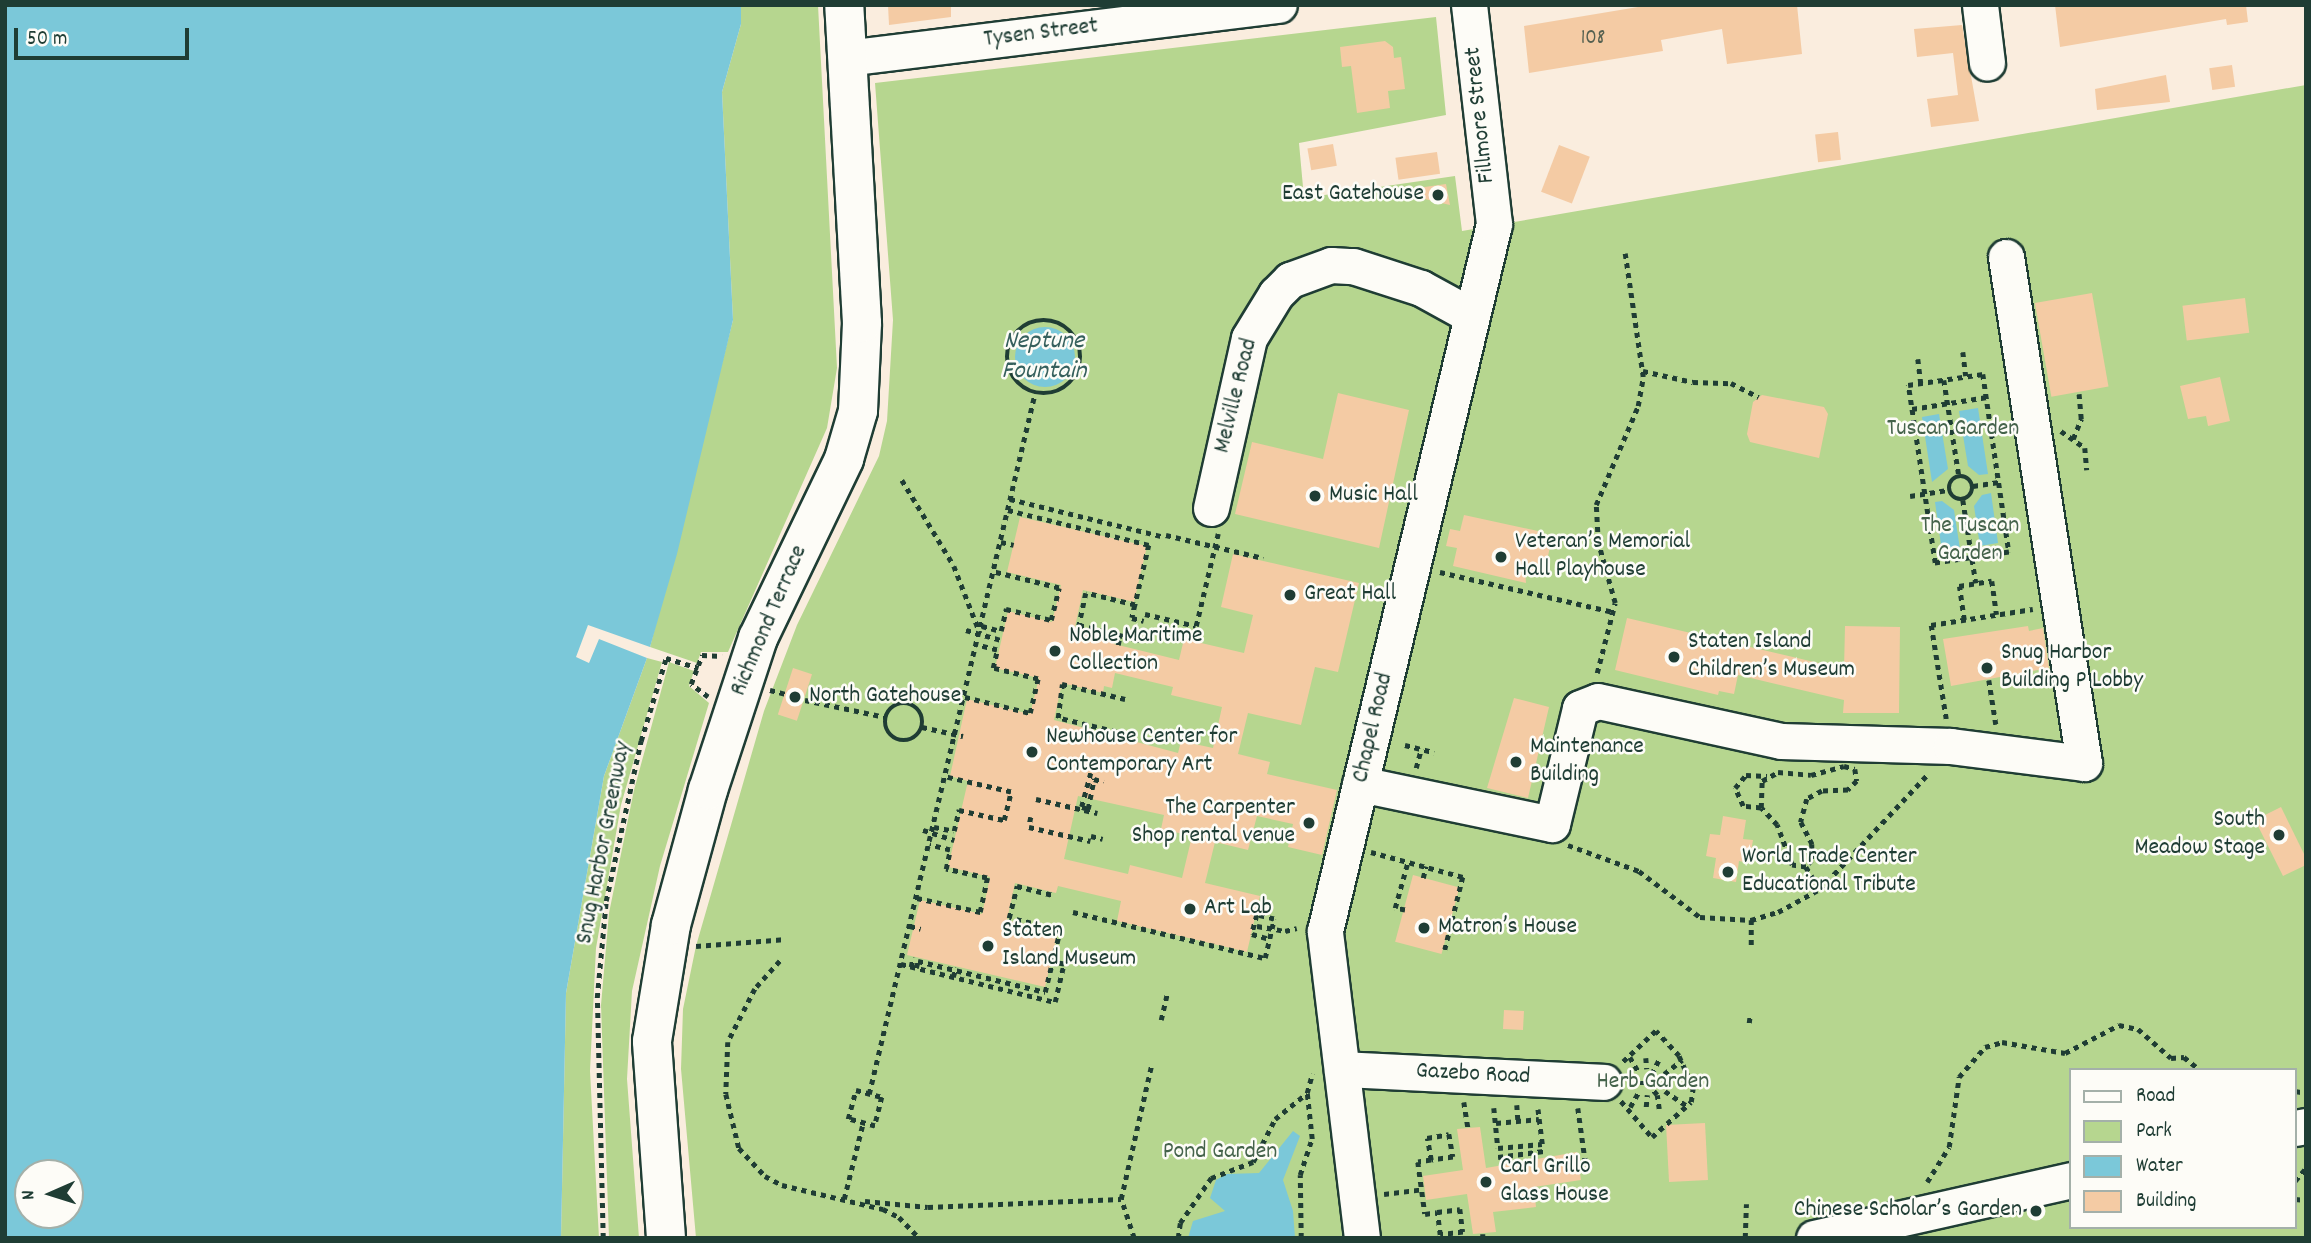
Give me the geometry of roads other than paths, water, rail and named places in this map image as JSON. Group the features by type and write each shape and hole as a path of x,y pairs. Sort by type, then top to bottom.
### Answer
{"main road":[{"name":"Richmond Terrace","path":"666,1238 652,1041 671,925 750,660 779,590 844,459 858,411 862,323 844,5"}],"street":[{"name":"Tysen Street","path":"846,58 1279,5"},
{"name":"Fillmore Street","path":"1469,5 1493,224"},
{"path":"1980,5 1987,63"},
{"name":"Chapel Road","path":"1362,1238 1357,1198 1328,1066 1325,931 1493,224"},
{"path":"1360,784 1552,824 1580,708 1598,701 1781,741 1951,746 2084,763 2006,257"},
{"name":"Melville Road","path":"1215,518 1249,338 1276,294 1290,280 1331,265 1353,266 1420,288 1472,316"},
{"name":"Gazebo Road","path":"1328,1066 1602,1085"},
{"path":"1814,1238 1924,1217 2070,1180"}],"water":[{"path":"5,5 741,5 741,24 722,92 733,320 677,554 650,647 588,625 576,657 589,663 599,639 647,658 604,776 566,993 561,1238 5,1238"},
{"name":"Neptune Fountain","path":"1039,327 1051,327 1070,340 1075,357 1073,369 1062,382 1051,387 1039,387 1020,374 1015,363 1015,351 1028,332"},
{"path":"1978,408 1988,474 1979,475 1968,466 1959,411"},
{"path":"1939,414 1948,469 1932,482 1922,417"},
{"path":"1991,493 1998,543 1980,546 1974,506 1982,495"},
{"path":"1942,501 1954,510 1960,549 1942,552 1935,502"},
{"path":"1293,1131 1300,1136 1283,1180 1293,1211 1295,1238 1188,1238 1193,1221 1225,1211 1210,1198 1216,1180 1227,1174 1259,1173"}],"place":[{"name":"East Gatehouse","path":"1438,195"},
{"name":"Music Hall","path":"1315,496"},
{"name":"Veteran’s Memorial Hall Playhouse","path":"1501,557"},
{"name":"Great Hall","path":"1290,595"},
{"name":"Noble Maritime Collection","path":"1055,651"},
{"name":"Staten Island Children’s Museum","path":"1674,657"},
{"name":"Snug Harbor Building P Lobby","path":"1987,668"},
{"name":"North Gatehouse","path":"795,697"},
{"name":"Newhouse Center for Contemporary Art","path":"1032,752"},
{"name":"Maintenance Building","path":"1516,762"},
{"name":"The Carpenter Shop rental venue","path":"1309,823"},
{"name":"South Meadow Stage","path":"2279,835"},
{"name":"World Trade Center Educational Tribute","path":"1728,872"},
{"name":"Art Lab","path":"1190,909"},
{"name":"Matron’s House","path":"1424,928"},
{"name":"Staten Island Museum","path":"988,946"},
{"name":"Carl Grillo Glass House","path":"1486,1182"},
{"name":"Chinese Scholar’s Garden","path":"2036,1211"}],"park label":[{"name":"Tuscan Garden","path":"1953,430"},
{"name":"The Tuscan Garden","path":"1970,541"},
{"name":"Herb Garden","path":"1653,1083"},
{"name":"Pond Garden","path":"1220,1153"}]}
